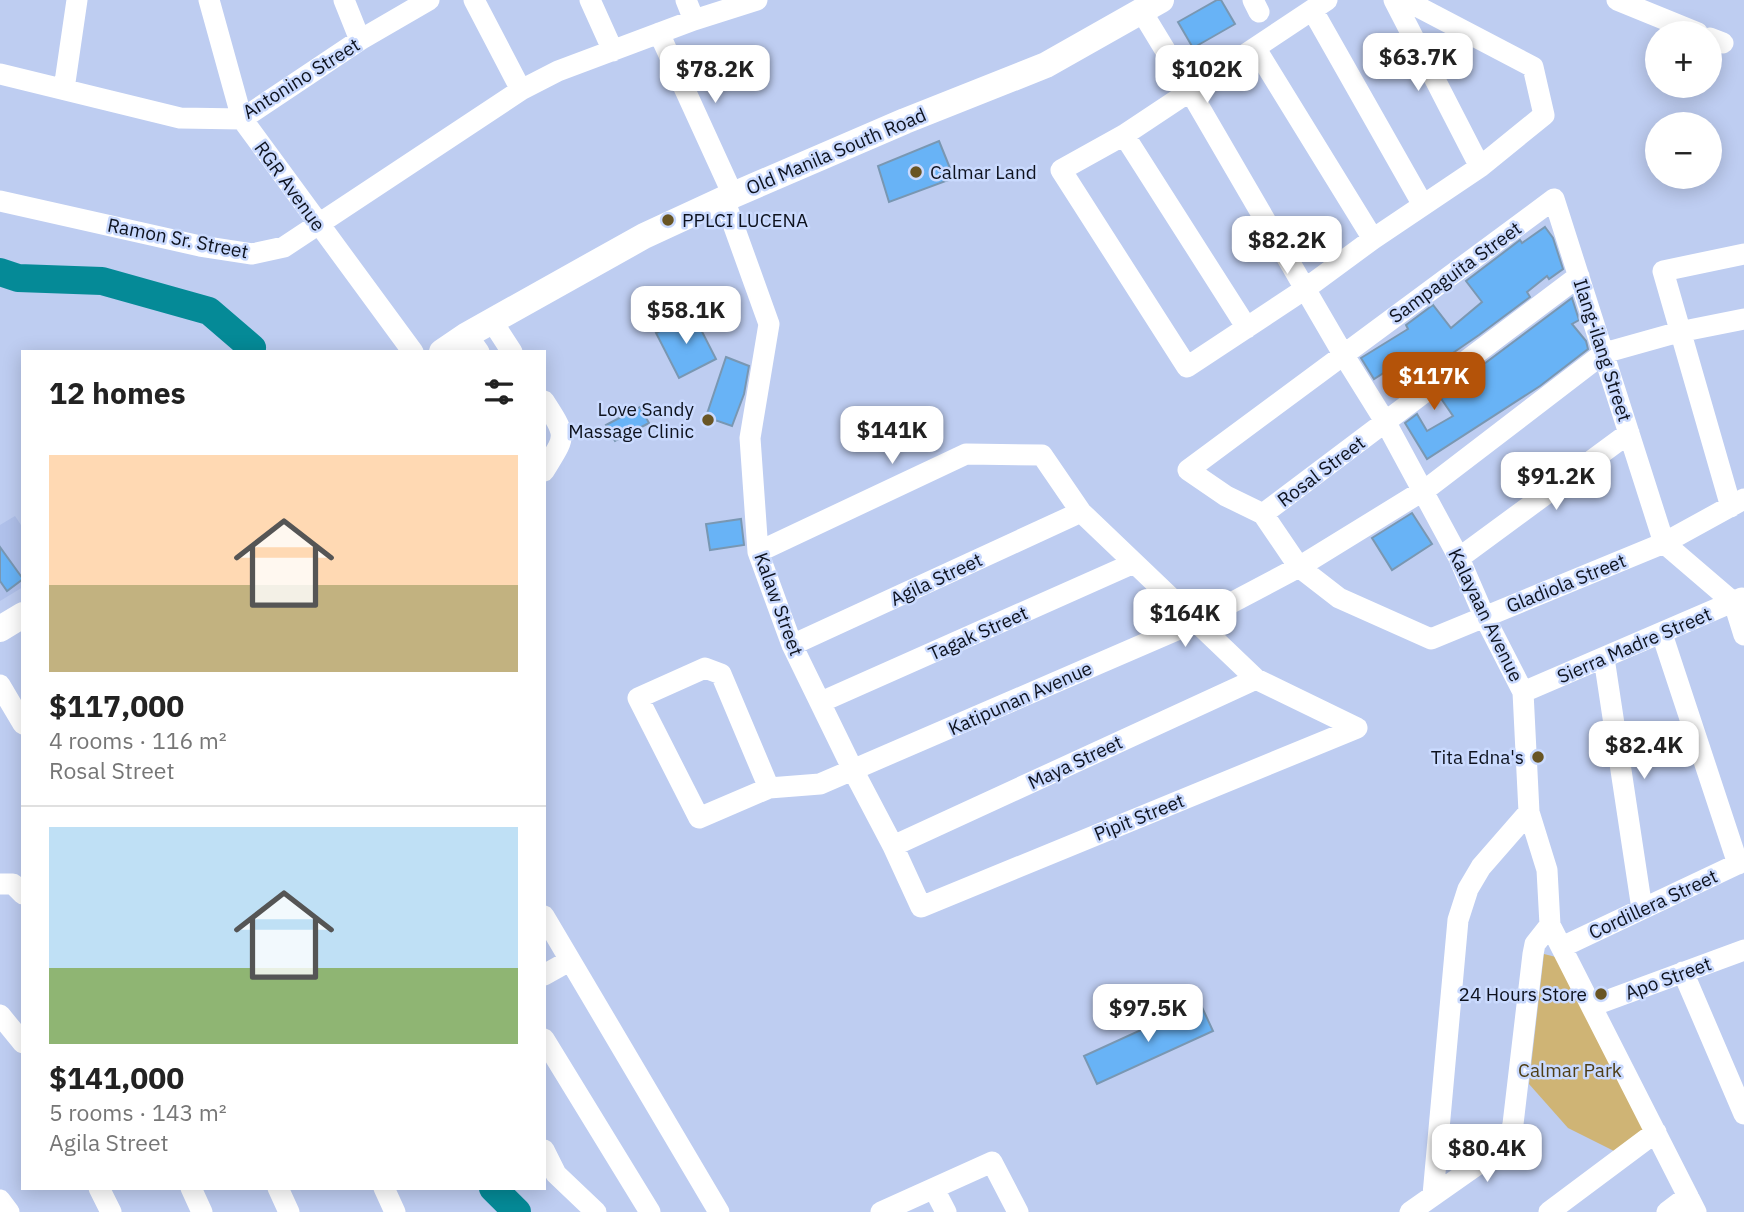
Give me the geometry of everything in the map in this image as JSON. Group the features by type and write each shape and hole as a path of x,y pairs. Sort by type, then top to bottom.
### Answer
{"main road":[{"name":"Old Manila South Road","path":"449,350 473,343 492,321 603,257 728,197 905,121 1046,65 1151,6"},
{"path":"0,629 21,616"}],"street":[{"path":"64,89 77,0"},
{"name":"RGR Avenue","path":"209,0 242,119 412,350"},
{"path":"344,0 360,40"},
{"name":"Antonino Street","path":"0,74 180,118 242,119 360,40 429,0"},
{"path":"474,0 521,90"},
{"path":"590,0 613,51"},
{"name":"Ramon Sr. Street","path":"0,201 200,246 252,254 284,247 521,90 558,71 659,33 690,10 757,0"},
{"path":"1394,0 1480,167"},
{"path":"1405,0 1533,67 1544,115 1480,167 1373,239 1305,289 1187,367 1061,170 1124,135 1320,5 1423,205"},
{"path":"1617,0 1669,21"},
{"name":"Kalayaan Avenue","path":"1151,6 1190,91 1423,491 1459,558 1484,616 1523,692 1529,813 1547,870 1550,925 1692,1204"},
{"name":"Kalaw Street","path":"659,33 728,197 769,324 750,438 758,552 792,645 921,907"},
{"path":"1256,49 1373,239"},
{"path":"1124,135 1247,328"},
{"name":"Ilang-ilang Street","path":"1554,199 1664,543"},
{"name":"Sampaguita Street","path":"1263,514 1226,496 1188,470 1554,199"},
{"path":"1738,503 1679,332 1663,271 1744,254"},
{"name":"Rosal Street","path":"1263,514 1579,276"},
{"path":"1604,353 1679,332 1744,318"},
{"path":"492,321 511,350"},
{"name":"Katipunan Avenue","path":"769,788 721,674 705,668 638,698 699,818 769,788 820,784 1195,622 1299,568 1423,491 1604,353"},
{"path":"546,404 561,426 562,442 546,468"},
{"path":"1459,558 1629,433"},
{"path":"758,552 966,454 1042,455 1081,512 1256,679"},
{"name":"Gladiola Street","path":"1263,514 1299,568 1339,598 1431,639 1664,543 1738,503"},
{"name":"Agila Street","path":"792,645 1081,512"},
{"path":"1664,543 1739,600 1744,635"},
{"name":"Tagak Street","path":"821,702 1134,564"},
{"name":"Sierra Madre Street","path":"1523,692 1739,600"},
{"path":"1662,634 1741,862"},
{"path":"1604,658 1642,909"},
{"name":"Pipit Street","path":"921,907 1357,728 1256,679"},
{"name":"Maya Street","path":"893,846 1256,679"},
{"path":"0,685 21,720"},
{"path":"1433,1195 1458,920 1468,889 1480,867 1529,813"},
{"name":"Cordillera Street","path":"1562,947 1741,862"},
{"path":"0,884 13,884 21,892"},
{"path":"546,920 719,1212"},
{"path":"1410,1212 1509,1140 1533,954 1535,944 1550,925"},
{"name":"Apo Street","path":"1592,1006 1744,950"},
{"path":"546,974 569,961"},
{"path":"1683,972 1744,1114"},
{"path":"0,1015 21,1041"},
{"path":"546,1042 650,1212"},
{"path":"1549,1212 1656,1132"},
{"path":"546,1154 556,1174 597,1212"},
{"path":"881,1212 992,1162 1018,1212"},
{"path":"934,1189 946,1212"},
{"path":"100,1190 111,1212"},
{"path":"192,1190 202,1212"},
{"path":"279,1190 289,1212"},
{"path":"385,1190 395,1212"},
{"path":"0,1200 9,1212"},
{"path":"1667,1212 1692,1204"}],"shaded area":[{"path":"15,516 21,525 21,588 0,601 0,525"}],"green space":[{"name":"Calmar Park","path":"1544,954 1556,957 1644,1129 1616,1152 1568,1128 1529,1084"}],"building":[{"path":"1221,0 1235,24 1193,48 1178,22"},
{"name":"Calmar Land","path":"939,141 954,178 889,202 878,166"},
{"path":"1545,227 1553,238 1563,269 1549,279 1547,276 1527,292 1530,297 1409,383 1396,365 1374,379 1361,358 1408,329 1406,325 1433,305 1451,328 1482,302 1466,281 1520,240 1522,243"},
{"path":"1572,298 1579,320 1572,324 1586,341 1588,349 1540,386 1427,459 1405,423 1417,414 1427,431 1453,416 1440,397"},
{"path":"693,314 716,359 679,378 656,333"},
{"path":"726,357 749,366 744,394 732,426 706,417"},
{"path":"640,407 649,423 615,441 606,425"},
{"path":"1412,513 1432,544 1392,570 1372,538"},
{"path":"741,519 744,545 710,550 706,524"},
{"path":"0,547 21,576 21,580 7,591 0,581"},
{"path":"1200,1003 1213,1031 1097,1084 1084,1056"}],"waterway":[{"path":"0,272 18,278 102,281 209,311 252,350"},
{"path":"495,1190 517,1212"}],"place":[{"name":"Calmar Land","path":"916,172"},
{"name":"PPLCI LUCENA","path":"668,220"},
{"name":"Love Sandy Massage Clinic","path":"708,420"},
{"name":"Tita Edna's","path":"1538,757"},
{"name":"24 Hours Store","path":"1601,994"}]}
